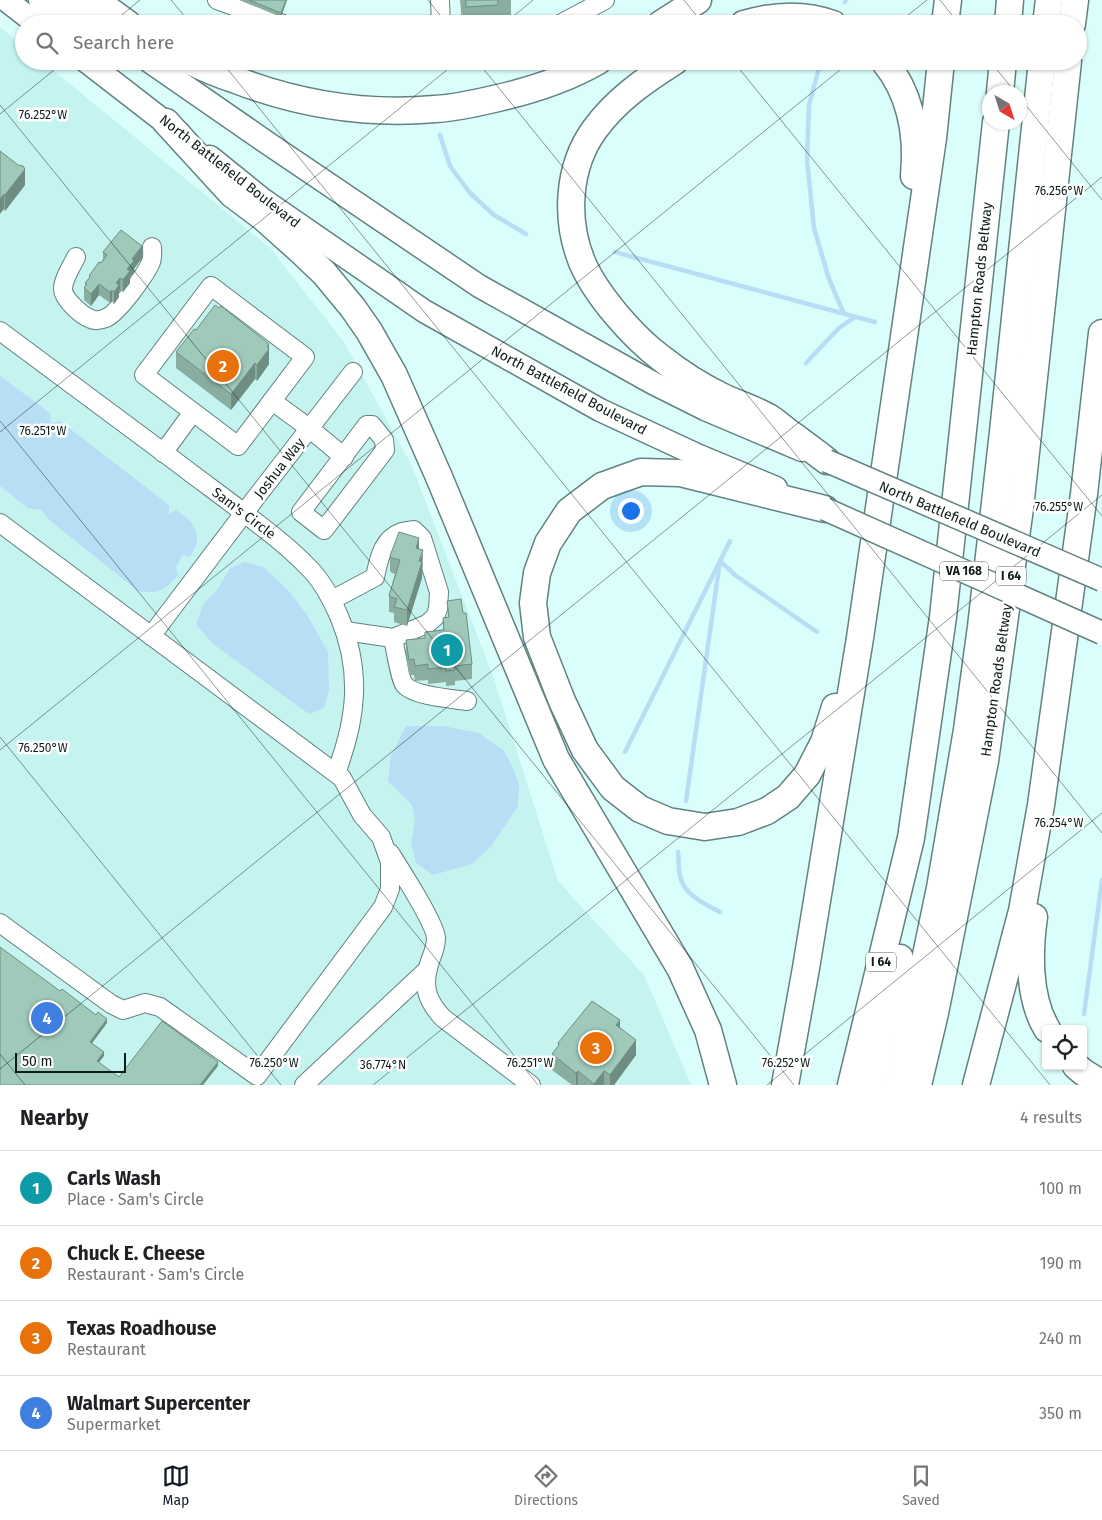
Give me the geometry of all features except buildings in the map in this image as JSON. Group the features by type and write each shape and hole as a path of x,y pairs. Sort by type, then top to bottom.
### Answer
{"highway":[{"path":"95,0 116,15"},
{"path":"675,15 698,0"},
{"path":"946,15 948,0"},
{"path":"1002,15 1003,0"},
{"path":"1009,15 1010,0"},
{"path":"1023,15 1024,0"},
{"path":"1047,15 1049,0"},
{"path":"1073,15 1075,0"},
{"path":"212,70 248,85 301,100 355,109 409,110 456,107 517,94 569,76 581,70"},
{"path":"662,70 612,108 594,130 582,151 576,167 570,205 576,247 583,264 601,295 628,328 650,349 698,384 770,418 827,461"},
{"path":"890,70 907,100 914,132 910,293"},
{"path":"785,1085 808,958 860,638 934,138 940,70"},
{"path":"998,85 999,70"},
{"path":"999,85 1002,70"},
{"path":"1016,85 1017,70"},
{"path":"899,1085 940,888 968,721 1001,452 1041,70"},
{"name":"Hampton Roads Beltway","path":"918,1085 935,1013 985,761 1020,508 1067,70"},
{"path":"166,122 232,194 276,229 324,273 353,308 381,350 409,405 419,434 439,477 556,759 680,968 708,1030 723,1085"},
{"name":"Hampton Roads Beltway","path":"851,1085 911,838 943,617 994,130"},
{"path":"873,1085 910,912 952,647 1010,130"},
{"path":"976,1085 1022,911 1041,805 1084,494 1102,333"},
{"path":"1084,494 1102,420"},
{"path":"825,509 680,473 641,472 602,486 569,511 548,543 537,573 533,603 537,638 562,701 585,750 613,788 640,810 668,822 705,827 738,822 767,811 788,796 807,775 824,742 860,638"},
{"path":"1041,805 1037,894 1030,952 1036,1001 1045,1025"},
{"path":"1081,1070 1102,1084"}],"main road":[{"path":"6,0 25,15"},
{"path":"40,0 61,15"},
{"path":"65,0 85,15"},
{"name":"North Battlefield Boulevard","path":"98,70 262,199 424,311 600,410 698,456 825,509 1102,632"},
{"name":"North Battlefield Boulevard","path":"162,70 479,286 653,383 827,461 1102,580"}],"street":[{"path":"217,0 258,15"},
{"path":"440,0 441,15"},
{"path":"577,15 605,0"},
{"path":"76,257 63,290 66,299 73,306 89,319 97,321 106,318 114,312 146,273 152,260 152,246"},
{"path":"211,286 305,357 272,401 238,446 144,375 211,286"},
{"name":"Sam's Circle","path":"0,331 244,513 290,549 313,572 332,600 345,631 354,668 354,697 350,729 344,754 336,773"},
{"name":"Joshua Way","path":"151,636 353,372"},
{"path":"272,401 344,457"},
{"path":"163,453 192,412"},
{"path":"367,425 372,425 384,440 384,450 324,530 301,512 344,457 367,425"},
{"path":"0,523 342,778 362,815 381,837 431,922 436,938 426,982 428,995 433,1007 443,1018 531,1085"},
{"path":"332,600 375,576 379,556 386,544 401,532 414,530 422,538 439,592 438,609 435,617 428,624 393,638 345,631"},
{"path":"393,638 404,684 420,693 467,701"},
{"path":"0,923 111,1004 123,1010 145,1004 160,1007 257,1082 383,907 390,889 390,862 381,837"},
{"path":"304,1085 428,969"}],"shaded area":[{"path":"0,27 15,39 15,70 53,70 270,248 344,342 411,464 493,676 558,881 644,975 691,1085 0,1085"},
{"path":"0,376 50,413 51,423 60,421 169,505 169,514 176,510 191,523 196,531 197,542 190,557 183,555 176,566 178,575 170,584 161,590 151,592 138,591 48,519 42,510 28,508 0,486"},
{"path":"245,562 263,567 288,590 307,615 328,652 329,691 324,708 309,714 213,644 196,624 204,603 217,590 230,568"},
{"path":"406,726 443,726 479,733 503,750 511,764 519,785 518,806 492,845 472,864 433,875 416,863 411,843 415,821 412,805 388,781 391,755"}],"waterway":[{"path":"819,70 809,105 807,160 814,228 829,279 844,314"},
{"path":"440,135 450,166 470,193 494,215 526,234"},
{"path":"615,252 875,322"},
{"path":"806,363 839,328 855,317"},
{"path":"625,752 730,541"},
{"path":"720,561 735,575 817,632"},
{"path":"686,801 720,561"},
{"path":"678,852 679,873 686,889 690,894 720,912"},
{"path":"1084,1014 1102,880"}],"place":[{"name":"Chuck E. Cheese","path":"223,366"},
{"name":"Carls Wash","path":"447,650"},
{"name":"Walmart Supercenter","path":"47,1018"},
{"name":"Texas Roadhouse","path":"596,1048"}]}
